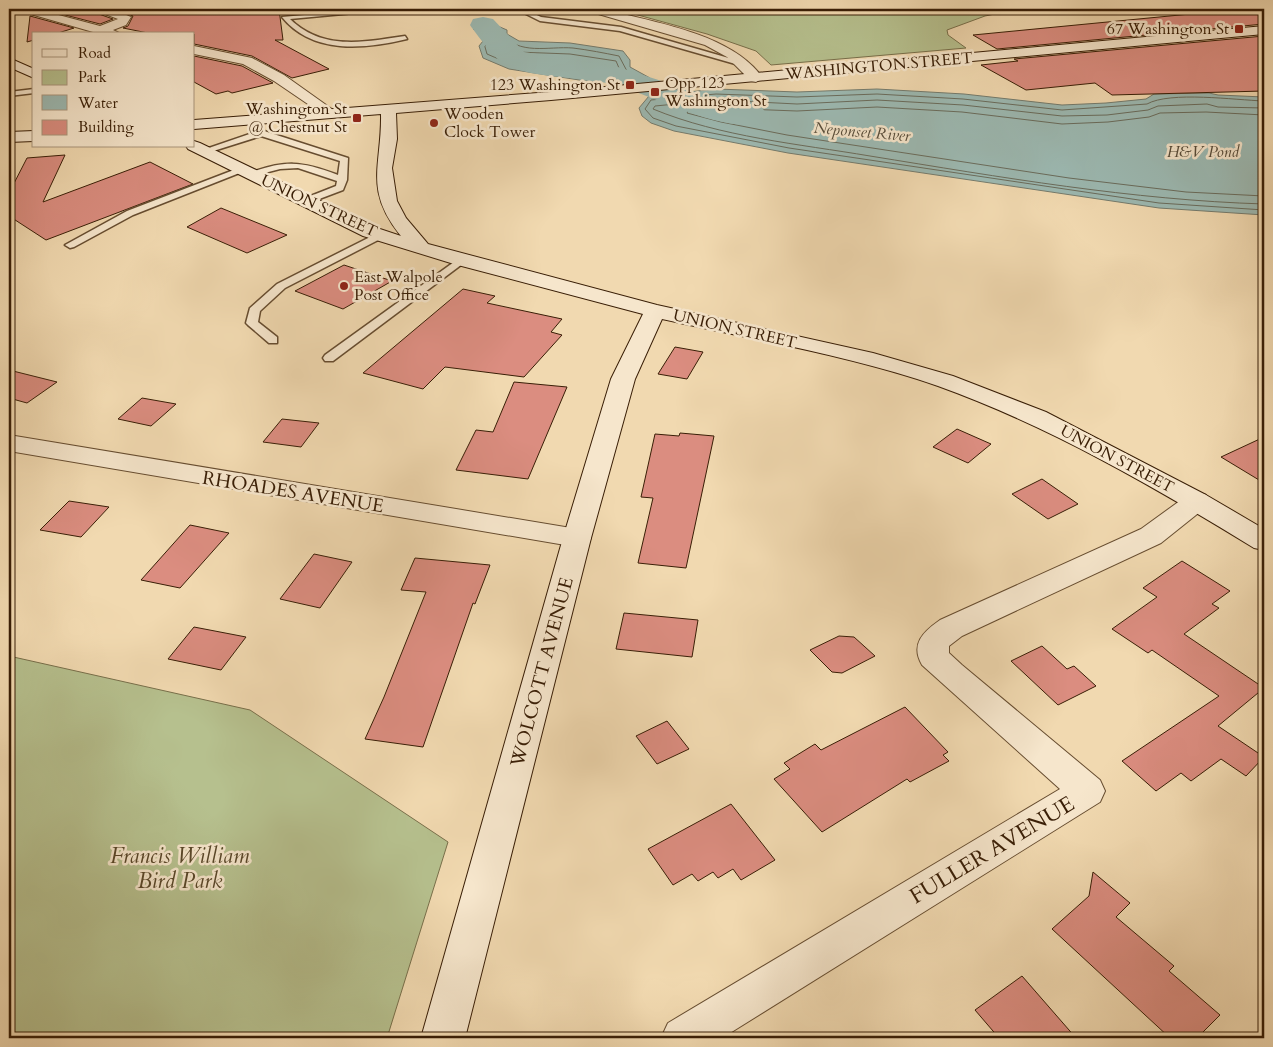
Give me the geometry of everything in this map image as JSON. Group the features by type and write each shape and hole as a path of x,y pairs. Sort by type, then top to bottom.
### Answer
{"main road":[{"path":"24,9 108,32"},
{"path":"100,30 122,22 125,17 101,9"},
{"path":"592,9 709,42 732,54 756,78"},
{"name":"WASHINGTON STREET","path":"195,124 576,94 1264,30"},
{"path":"195,50 247,61 279,78 298,93 329,112"},
{"path":"10,64 32,73"},
{"path":"282,116 298,93"},
{"path":"388,109 389,139 384,168 388,201 398,220 420,246"},
{"path":"9,137 32,136"},
{"name":"UNION STREET","path":"199,148 306,202 380,234 461,260 655,311 873,360 945,382 1037,418 1197,501 1264,541"},
{"name":"WOLCOTT AVENUE","path":"443,1038 577,538 623,379 655,311"},
{"name":"RHOADES AVENUE","path":"9,443 577,538"},
{"name":"FULLER AVENUE","path":"683,1038 1087,791 933,657 933,641 951,628 1151,536 1197,501"}],"lane":[{"path":"394,9 285,17 291,25 308,35 342,45 405,38"},
{"path":"519,9 540,19 621,29 742,63"},
{"path":"9,94 32,91"},
{"path":"199,148 261,133 345,160 340,188 306,202"},
{"path":"70,244 103,229 130,213 247,172 281,164 296,163 342,180"},
{"path":"274,340 252,323 254,310 281,286 380,234"},
{"path":"329,358 461,260"}],"green space":[{"path":"616,9 1019,9 985,16 947,30 948,35 966,48 771,65 756,51 707,34"},
{"name":"Francis William Bird Park","path":"9,656 250,710 448,842 387,1038 9,1038"}],"water":[{"path":"500,27 507,30 507,34 519,41 570,43 623,51 630,60 630,67 650,78 592,82 509,69 483,58 479,46 487,36 473,29"},
{"name":"H&V Pond","path":"717,89 797,92 877,89 964,94 1062,105 1146,99 1154,94 1209,93 1264,97 1264,215 1159,208 788,153 674,131 651,123 642,116 639,108 649,96"}],"building":[{"path":"42,9 93,9 96,13 113,19 100,24"},
{"path":"116,9 279,9 283,40 275,40 329,69 292,78 252,56 195,44 195,32 143,32 123,28 128,26 133,16"},
{"path":"1242,9 1264,9 1264,24 997,49 973,35"},
{"path":"30,16 74,28 61,32 32,32 32,41 27,42"},
{"path":"1264,36 1264,91 1112,95 1095,83 1026,90 981,65 1018,61 1014,59"},
{"path":"195,56 242,66 273,83 232,93 228,91 216,94 195,83"},
{"path":"65,155 43,202 150,162 193,184 46,240 9,216 9,193 27,158"},
{"path":"221,208 287,235 247,253 187,227"},
{"name":"East Walpole Post Office","path":"344,265 392,281 343,309 295,291"},
{"path":"463,289 495,296 487,303 562,319 551,332 562,335 524,377 445,367 423,389 363,373"},
{"path":"675,347 703,352 687,379 658,374"},
{"path":"9,370 57,382 27,403 9,398"},
{"path":"514,382 567,387 528,479 456,470 476,430 493,432"},
{"path":"142,398 176,404 151,426 118,419"},
{"path":"282,419 319,423 301,447 263,442"},
{"path":"957,429 991,444 968,463 933,447"},
{"path":"680,433 714,436 686,568 638,563 653,498 641,497 655,434 679,436"},
{"path":"1264,437 1264,483 1221,457"},
{"path":"1042,479 1078,504 1048,519 1012,494"},
{"path":"69,501 109,507 81,537 40,530"},
{"path":"190,525 229,533 180,588 141,580"},
{"path":"314,554 352,562 320,608 280,599"},
{"path":"415,558 490,565 475,604 473,603 423,747 365,739 426,592 401,590"},
{"path":"1182,561 1230,591 1212,604 1219,608 1184,634 1264,688 1218,726 1264,757 1246,776 1221,759 1191,781 1181,773 1156,791 1122,761 1219,696 1152,650 1148,653 1112,629 1157,597 1143,588"},
{"path":"624,613 698,620 692,657 616,649"},
{"path":"194,627 246,637 221,670 168,659"},
{"path":"839,636 854,637 875,656 842,673 832,672 810,650"},
{"path":"1042,646 1067,669 1074,666 1096,686 1058,705 1011,661"},
{"path":"905,707 948,752 943,755 949,761 910,782 907,779 822,832 774,779 790,769 784,763 815,744 821,750"},
{"path":"667,721 689,749 657,764 636,736"},
{"path":"731,804 775,860 741,880 733,869 718,878 713,872 698,881 692,874 673,885 648,849"},
{"path":"1093,872 1130,903 1116,917 1174,966 1169,971 1220,1015 1197,1038 1170,1038 1052,929 1089,896"},
{"path":"1022,976 1076,1038 999,1038 975,1010"}],"waterway":[{"name":"Neponset River","path":"483,25 514,58 541,65 581,69 618,76 725,112 751,116"}],"place":[{"name":"67 Washington St","path":"1239,29"},
{"name":"123 Washington St","path":"630,85"},
{"name":"Opp 123 Washington St","path":"655,92"},
{"name":"Washington St @ Chestnut St","path":"357,118"},
{"name":"Wooden Clock Tower","path":"434,123"},
{"name":"East Walpole Post Office","path":"344,286"}]}
